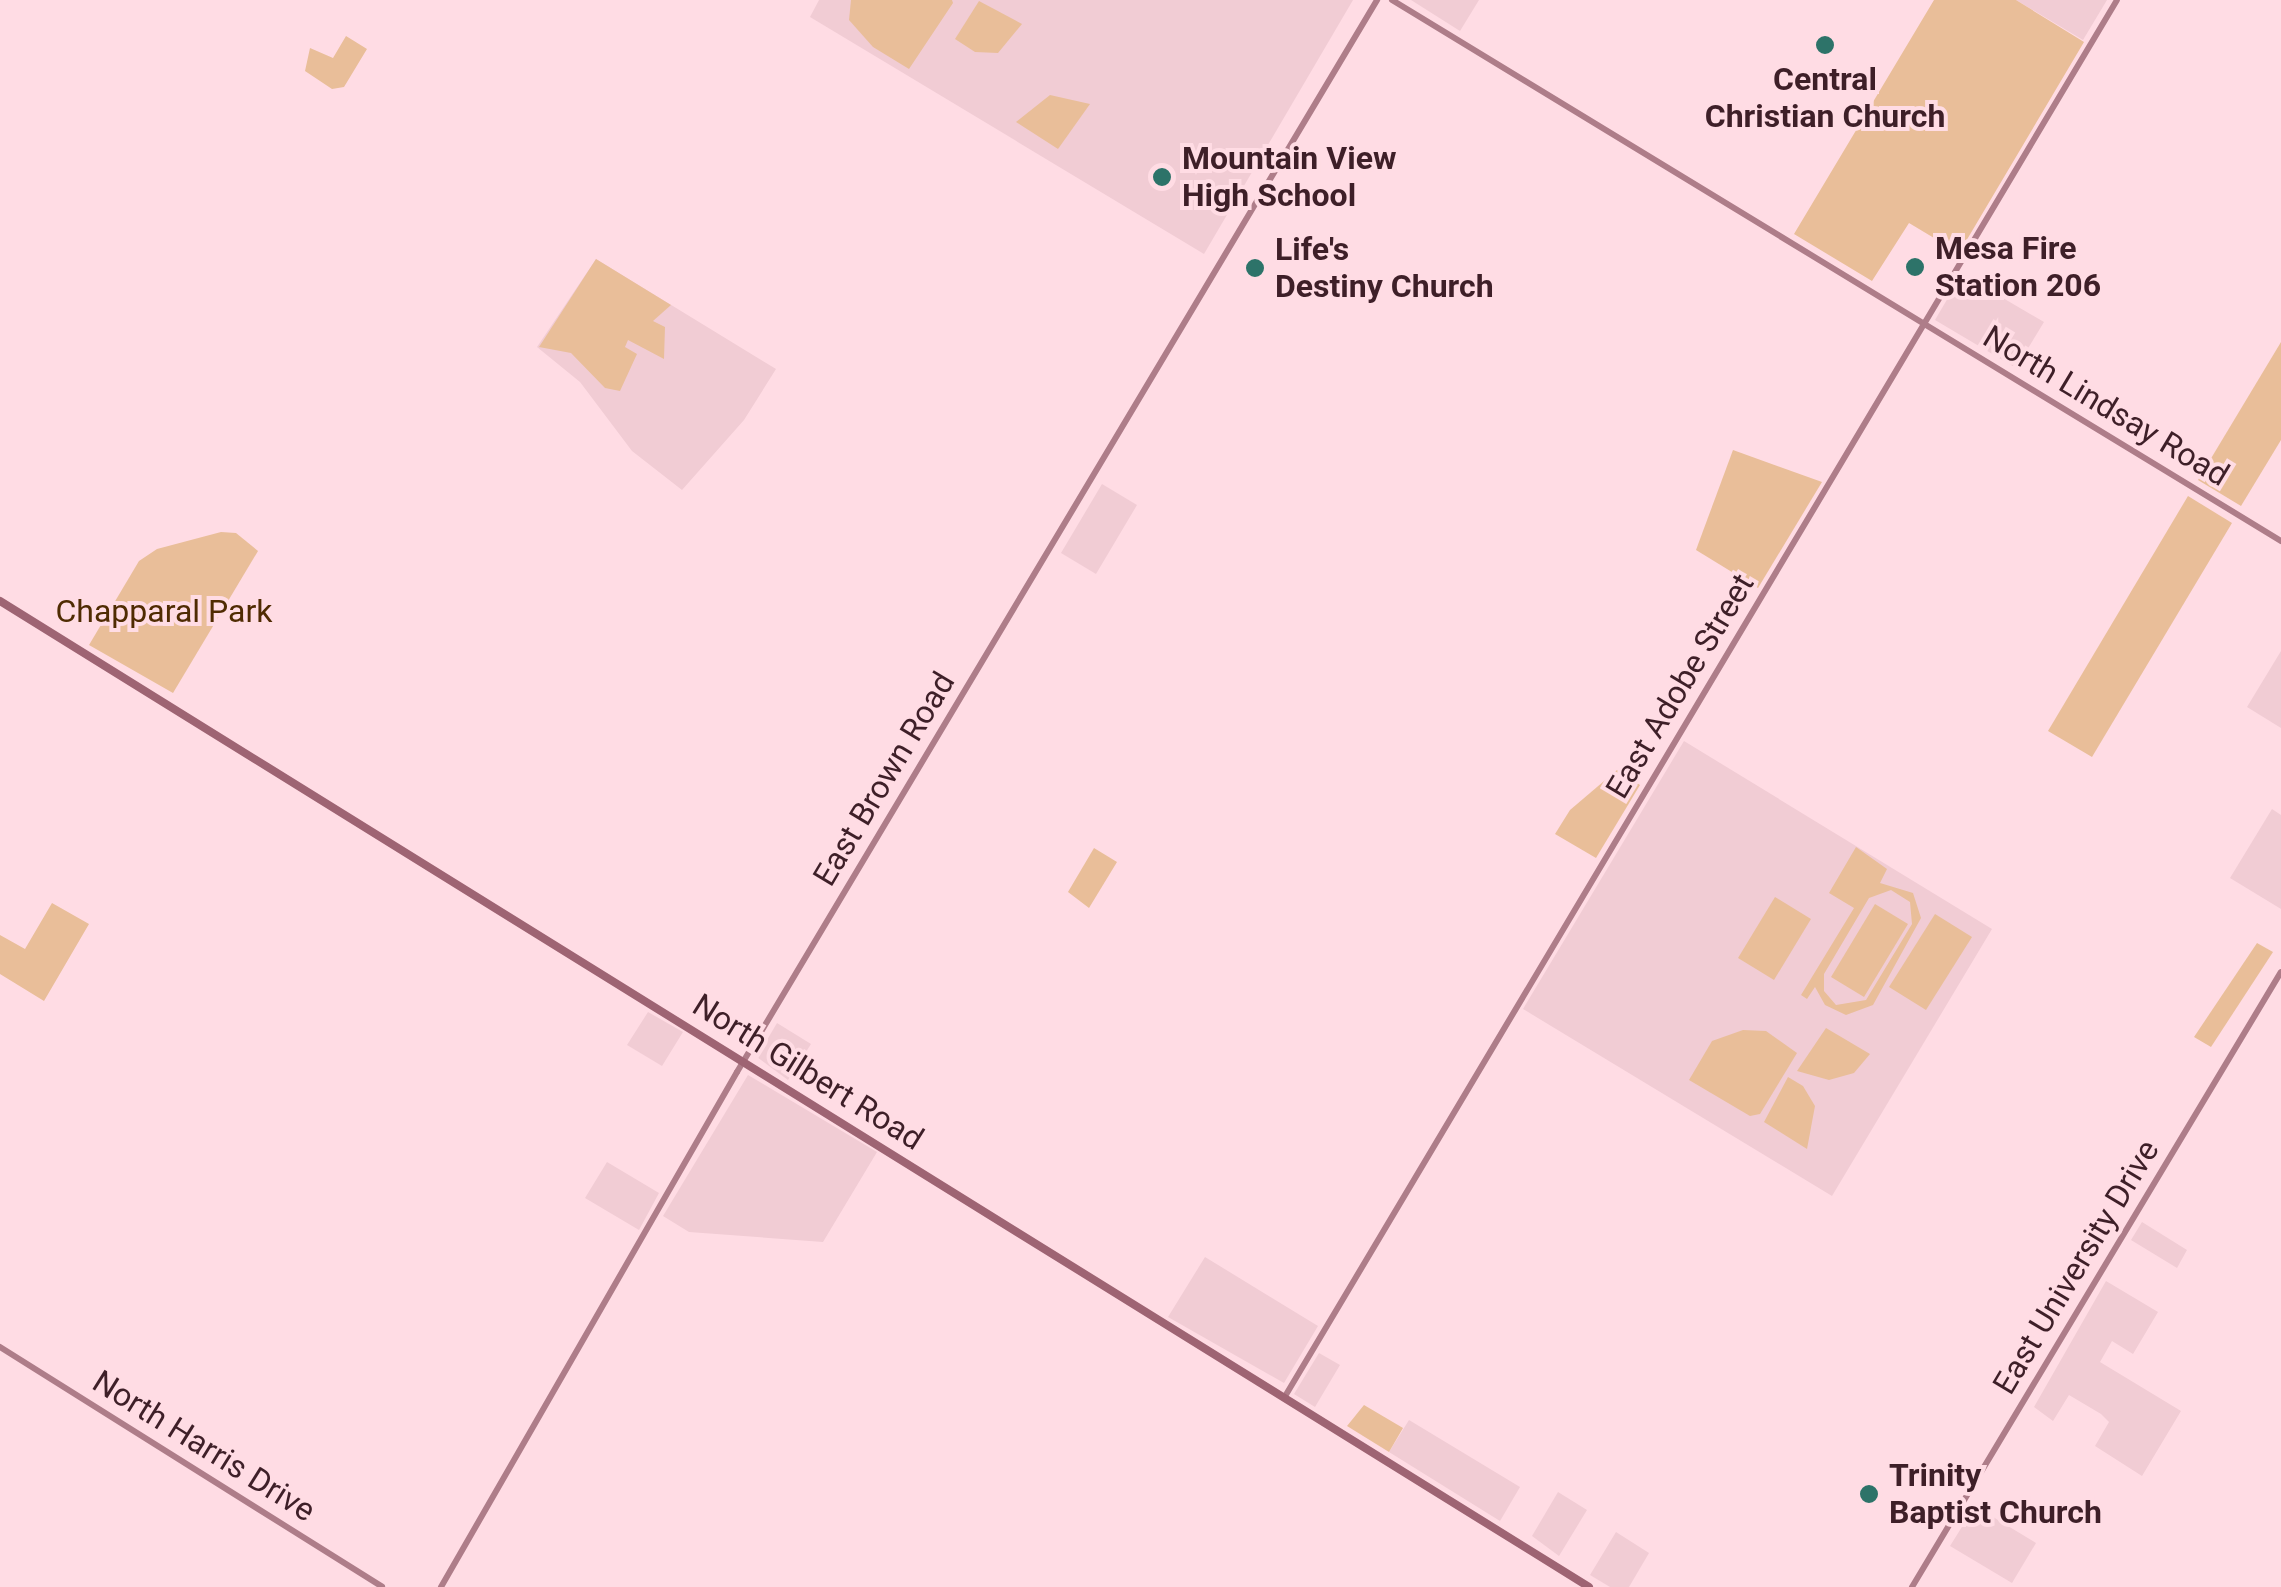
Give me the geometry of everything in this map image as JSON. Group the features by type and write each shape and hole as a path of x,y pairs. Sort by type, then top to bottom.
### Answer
{"main road":[{"name":"East Brown Road","path":"441,1587 744,1061 1377,0"},
{"name":"North Lindsay Road","path":"1392,0 2281,542"},
{"name":"East Adobe Street","path":"1284,1398 2118,0"},
{"name":"North Gilbert Road","path":"0,600 1589,1587"},
{"name":"East University Drive","path":"1912,1587 2281,972"},
{"name":"North Harris Drive","path":"0,1347 382,1587"}],"shaded area":[{"name":"Mountain View High School","path":"819,0 1353,0 1204,254 810,17"},
{"path":"1411,0 1479,0 1460,31"},
{"path":"2016,0 2107,0 2083,40"},
{"path":"596,259 776,369 744,420 682,490 632,451 580,382 537,347"},
{"path":"1962,274 2044,322 2016,368 1935,320"},
{"path":"1102,484 1137,505 1096,574 1061,553"},
{"path":"2281,651 2281,728 2247,707"},
{"path":"1684,741 1992,929 1832,1196 1523,1009"},
{"path":"2272,809 2281,815 2281,909 2230,878"},
{"path":"648,1012 683,1032 662,1066 627,1045"},
{"path":"777,1023 811,1044 788,1080 757,1057"},
{"path":"748,1075 877,1152 823,1242 689,1232 663,1216"},
{"path":"607,1162 659,1193 639,1230 585,1198"},
{"path":"2142,1222 2187,1250 2177,1268 2131,1240"},
{"path":"1205,1257 1318,1326 1284,1383 1168,1317"},
{"path":"2106,1281 2158,1312 2133,1354 2112,1341 2100,1362 2181,1411 2142,1476 2095,1446 2109,1422 2101,1414 2069,1395 2053,1421 2034,1407"},
{"path":"1319,1353 1340,1365 1315,1407 1294,1394"},
{"path":"1409,1420 1520,1487 1500,1521 1389,1452"},
{"path":"1558,1492 1587,1510 1559,1556 1532,1536"},
{"path":"1975,1506 2036,1543 2012,1583 1950,1546"},
{"path":"1616,1532 1649,1553 1629,1587 1610,1587 1590,1575"}],"green space":[{"path":"851,0 953,3 909,69 873,47 849,20"},
{"path":"1934,0 2016,0 2084,42 1959,253 1909,223 1872,281 1794,234"},
{"path":"979,1 1022,24 998,53 975,52 955,39"},
{"path":"346,36 367,49 344,87 332,89 305,71 310,48 333,58"},
{"path":"1050,95 1090,104 1058,149 1016,122"},
{"path":"596,259 671,305 653,321 665,327 664,359 628,340 625,347 637,354 620,391 605,388 571,353 539,347"},
{"path":"2281,342 2281,440 2241,506 2198,480"},
{"path":"1733,450 1822,482 1758,588 1696,550"},
{"path":"2188,496 2232,523 2092,757 2048,731"},
{"name":"Chapparal Park","path":"221,532 236,533 258,551 173,693 89,645 139,561 157,549"},
{"path":"1617,770 1640,785 1596,858 1555,834 1570,810"},
{"path":"1856,847 1887,869 1880,883 1913,893 1921,918 1873,1005 1846,1015 1825,1005 1815,987 1807,999 1801,995 1854,908 1829,893","holes":["1891,890 1910,902 1912,924 1866,1000 1836,1005 1824,991 1824,974 1869,898"]},
{"path":"1094,848 1117,862 1089,908 1068,892"},
{"path":"1775,897 1811,919 1774,980 1738,958"},
{"path":"52,903 89,924 44,1001 0,974 0,935 25,949"},
{"path":"1875,904 1908,924 1864,997 1831,977"},
{"path":"1935,914 1972,937 1926,1010 1889,987"},
{"path":"2257,943 2273,952 2211,1047 2194,1037"},
{"path":"1826,1028 1870,1054 1854,1073 1829,1080 1797,1071"},
{"path":"1743,1030 1766,1031 1797,1053 1760,1114 1750,1116 1689,1080 1712,1041"},
{"path":"1788,1077 1803,1086 1815,1106 1807,1149 1764,1122"},
{"path":"1364,1405 1403,1428 1389,1452 1347,1426"}],"place":[{"name":"Central Christian Church","path":"1825,45"},
{"name":"Mountain View High School","path":"1162,177"},
{"name":"Mesa Fire Station 206","path":"1915,267"},
{"name":"Life's Destiny Church","path":"1255,268"},
{"name":"Trinity Baptist Church","path":"1869,1494"}]}
